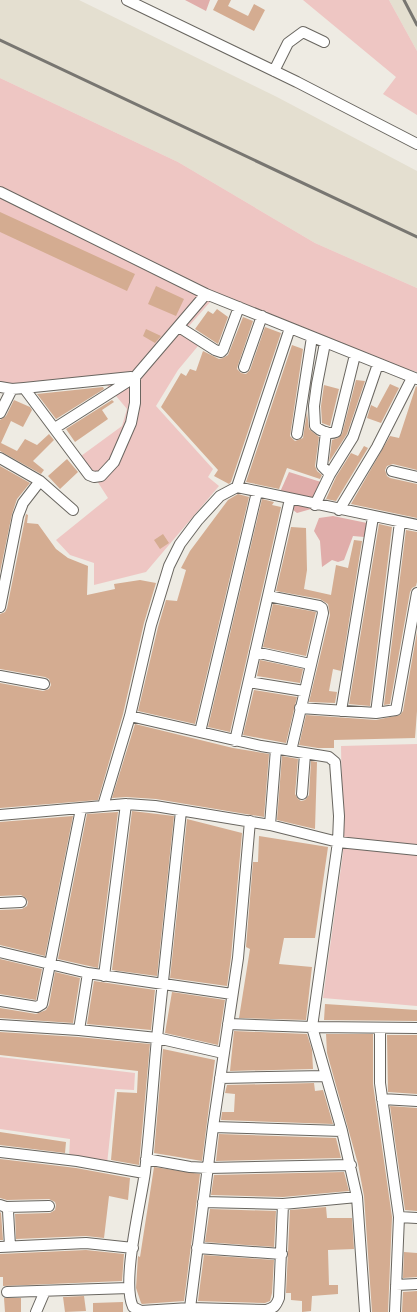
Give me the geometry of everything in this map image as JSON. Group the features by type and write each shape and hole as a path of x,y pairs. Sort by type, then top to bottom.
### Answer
{"street":[{"path":"127,0 417,144"},
{"path":"274,72 288,44 303,32 324,42"},
{"path":"0,192 206,294 415,379 339,510"},
{"path":"55,428 135,376 206,294"},
{"path":"179,327 221,352 239,307"},
{"path":"244,367 262,316"},
{"path":"237,487 290,328"},
{"path":"297,434 312,337"},
{"path":"325,343 317,384 314,423 316,428 326,432 334,433 337,428 355,354"},
{"path":"315,505 330,474 353,436 378,364"},
{"path":"0,387 12,389 135,376"},
{"path":"24,388 89,475 94,477 101,476 114,462 131,423 135,403 135,376"},
{"path":"0,413 12,389"},
{"path":"326,432 322,466 330,474"},
{"path":"0,458 40,481 73,510"},
{"path":"392,470 417,477"},
{"path":"0,607 18,516 23,503 40,481"},
{"path":"103,806 130,716 151,625 174,555 198,520 220,496 237,487 315,505 417,525"},
{"path":"200,732 257,492"},
{"path":"235,740 290,499"},
{"path":"341,711 373,517"},
{"path":"376,713 400,522"},
{"path":"300,708 376,713 394,712 398,708 417,593"},
{"path":"268,596 322,608 323,613 291,752"},
{"path":"255,652 310,664"},
{"path":"0,676 44,684"},
{"path":"248,682 304,691"},
{"path":"130,716 276,749 329,757 335,762 339,816 338,842 312,1027 342,1131 357,1196 365,1312"},
{"path":"270,825 276,749"},
{"path":"302,794 305,754"},
{"path":"104,976 126,804"},
{"path":"0,815 126,804 181,810 270,825 338,842 417,850"},
{"path":"0,1002 37,1006 41,1005 44,1001 82,809"},
{"path":"181,810 146,1159 133,1248 129,1288 131,1302 137,1310 152,1311 190,1308 272,1309 279,1298 283,1204"},
{"path":"190,1308 223,1053 238,958 250,822"},
{"path":"0,903 21,902"},
{"path":"0,952 104,976 232,994"},
{"path":"80,1030 88,973"},
{"path":"228,1024 417,1028"},
{"path":"0,1025 80,1030 157,1038 223,1053"},
{"path":"380,1028 380,1083 399,1217 395,1312"},
{"path":"220,1078 326,1076"},
{"path":"382,1098 417,1101"},
{"path":"213,1127 342,1131"},
{"path":"0,1152 77,1161 144,1173"},
{"path":"146,1159 190,1167 208,1168 351,1165"},
{"path":"203,1202 283,1204 357,1196"},
{"path":"3,1206 9,1216 5,1247 86,1243 133,1248"},
{"path":"3,1206 49,1206"},
{"path":"399,1217 417,1218"},
{"path":"197,1248 282,1254"},
{"path":"396,1285 417,1284"},
{"path":"6,1292 129,1288"},
{"path":"36,1312 44,1291"}],"shaded area":[{"path":"0,0 79,0 277,97 417,171 417,288 315,243 178,162 0,78"},
{"path":"185,0 210,0 206,11"},
{"path":"303,0 389,0 417,51 417,115 383,94 396,77"},
{"path":"389,0 417,0 417,51"},
{"path":"0,78 178,162 315,243 417,288 417,372 378,360 218,293 182,334 198,346 178,370 156,406 213,469 208,477 219,486 146,572 94,585 94,563 70,555 56,540 108,498 81,456 122,426 127,409 106,384 0,390"},
{"path":"289,472 321,482 311,509 297,513 284,503 280,492"},
{"path":"333,516 367,523 367,535 364,537 353,536 344,560 338,562 332,560 322,567 320,541 314,531 319,518"},
{"path":"417,744 417,1006 323,998 343,853 341,746"},
{"path":"0,1057 135,1073 134,1090 115,1089 107,1164 69,1157 70,1139 0,1129"}],"building":[{"path":"218,0 231,0 228,6 248,16 254,4 265,10 254,31 213,10"},
{"path":"0,212 135,274 127,291 0,232"},
{"path":"156,286 184,299 176,316 148,304"},
{"path":"217,309 228,317 218,344 195,329 208,311 213,314"},
{"path":"243,317 253,321 237,369 241,373 246,374 250,370 265,327 281,333 229,484 214,476 218,470 161,407 181,373 186,376 190,369 196,371 203,351 219,359 228,355"},
{"path":"146,329 161,336 155,343 143,336"},
{"path":"292,345 303,349 290,436 295,441 303,438 307,412 309,429 319,437 315,466 322,475 320,479 287,468 279,489 246,482"},
{"path":"356,380 365,381 347,434 329,462 332,440 342,434"},
{"path":"390,384 399,388 381,423 367,418 371,405 377,408"},
{"path":"324,385 339,389 330,426 322,423 321,406"},
{"path":"416,386 417,470 393,464 387,466 385,470 390,478 417,484 417,518 351,504 390,436 399,438"},
{"path":"103,387 104,389 56,419 37,394"},
{"path":"14,400 30,407 32,410 23,427 11,421 1,443 17,451 25,439 37,445 49,434 54,440 33,461 44,470 41,474 0,451 0,420 6,416"},
{"path":"112,400 114,402 102,410 108,419 75,442 66,429"},
{"path":"364,446 368,448 336,501 326,499 336,477 351,453 358,456"},
{"path":"67,459 78,472 60,489 48,476"},
{"path":"0,466 30,483 17,499 0,572"},
{"path":"238,494 249,497 195,724 138,711 166,600 177,601 186,570 181,568 190,551 228,500"},
{"path":"262,499 274,502 272,505 281,507 230,732 208,727"},
{"path":"26,514 28,515 27,523 38,524 56,549 68,558 88,566 87,595 115,589 114,584 140,580 156,583 144,623 123,714 98,800 0,808 0,683 43,691 49,689 51,685 49,679 45,677 0,669 0,614 5,612 7,608"},
{"path":"379,524 392,527 370,706 349,704"},
{"path":"291,527 306,528 307,570 304,589 331,595 336,565 348,568 354,540 362,541 341,671 333,669 329,691 337,692 335,703 309,702 330,615 328,604 320,599 276,591"},
{"path":"406,530 417,532 417,582 410,592 390,704 384,705"},
{"path":"163,534 169,543 160,549 154,540"},
{"path":"273,604 316,612 306,656 263,647"},
{"path":"417,632 415,738 334,740 334,748 299,745 306,715 376,720 400,715 403,711"},
{"path":"260,660 303,669 300,683 257,676"},
{"path":"254,690 297,697 286,743 243,735"},
{"path":"135,724 233,748 269,754 264,817 156,799 112,798"},
{"path":"282,756 298,759 295,794 301,801 305,800 309,795 311,761 317,762 315,829 277,820"},
{"path":"132,811 174,816 157,976 112,970"},
{"path":"118,812 98,968 58,959 87,814"},
{"path":"73,816 45,956 0,945 0,910 22,909 27,906 28,902 21,895 0,896 0,822"},
{"path":"187,819 242,833 227,986 170,978"},
{"path":"259,836 328,847 315,938 284,938 279,964 312,967 306,1020 239,1018 250,949 246,947 253,862 258,862"},
{"path":"0,959 42,969 36,1000 0,994"},
{"path":"55,972 80,978 73,1023 0,1018 0,1008 36,1014 46,1010 49,1005"},
{"path":"94,981 155,990 151,1030 87,1024"},
{"path":"172,992 225,1000 218,1045 165,1033"},
{"path":"325,1004 417,1010 417,1021 324,1020"},
{"path":"234,1031 307,1034 312,1050 313,1069 230,1071"},
{"path":"0,1032 150,1044 139,1165 111,1160 117,1092 137,1093 138,1071 0,1055"},
{"path":"326,1034 373,1034 373,1084 392,1217 388,1312 372,1312 364,1196 358,1164 327,1053"},
{"path":"387,1035 417,1035 417,1094 388,1092"},
{"path":"163,1049 215,1060 202,1161 154,1153"},
{"path":"314,1083 315,1091 323,1090 333,1124 221,1120 222,1112 234,1112 235,1094 225,1093 227,1085"},
{"path":"390,1106 417,1108 417,1211 405,1210"},
{"path":"0,1132 66,1142 65,1153 0,1145"},
{"path":"219,1134 336,1138 341,1158 216,1161"},
{"path":"0,1159 76,1168 130,1178 128,1200 109,1196 104,1238 86,1236 16,1239 15,1214 50,1213 55,1210 56,1205 55,1202 49,1199 7,1200 0,1198"},
{"path":"154,1167 200,1174 184,1301 142,1304 136,1288 138,1256 140,1257"},
{"path":"344,1172 349,1191 283,1197 211,1195 214,1175"},
{"path":"326,1207 327,1218 352,1218 354,1249 328,1250 329,1285 338,1285 338,1294 312,1296 311,1311 302,1312 302,1301 291,1300 291,1293 286,1293 290,1210"},
{"path":"210,1209 276,1211 274,1247 205,1242"},
{"path":"1,1213 3,1240 0,1240"},
{"path":"86,1250 124,1254 122,1281 3,1286 3,1277 0,1277 0,1254"},
{"path":"404,1252 417,1253 417,1277 403,1278"},
{"path":"204,1255 274,1260 270,1301 265,1303 198,1301"},
{"path":"417,1291 417,1312 402,1312 403,1292"},
{"path":"84,1296 86,1311 65,1312 63,1297"},
{"path":"4,1298 21,1298 21,1312 5,1312"},
{"path":"123,1302 123,1312 93,1312 93,1303"}],"railway":[{"path":"404,0 417,25"},
{"path":"0,40 417,237"}]}
